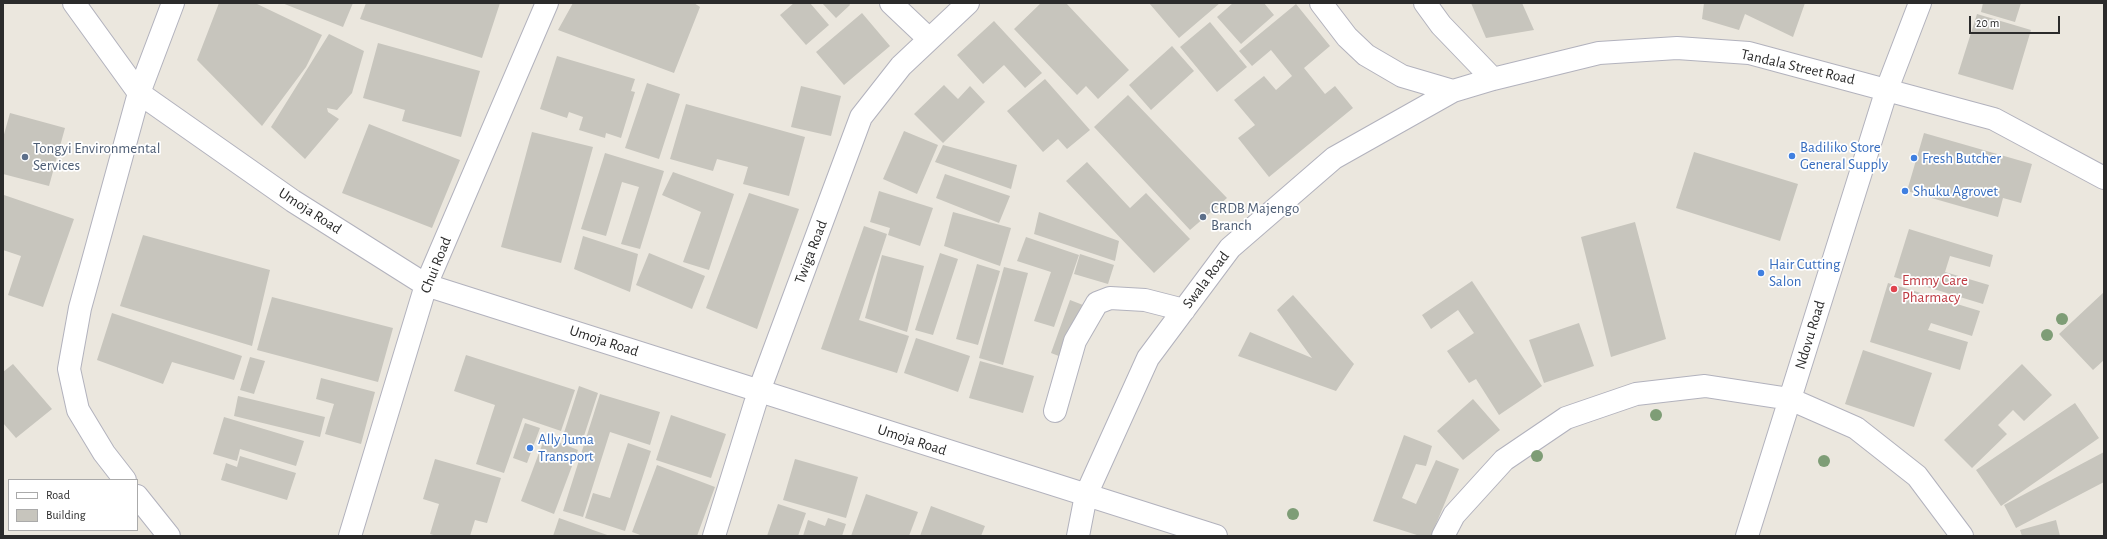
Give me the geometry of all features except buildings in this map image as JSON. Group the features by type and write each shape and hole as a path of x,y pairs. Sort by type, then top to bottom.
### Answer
{"street":[{"name":"Umoja Road","path":"74,3 139,93 293,201 426,285 1216,536"},
{"path":"124,479 104,453 78,410 69,369 80,308 139,93 172,3"},
{"name":"Chui Road","path":"350,536 426,285 547,3"},
{"path":"891,3 929,39"},
{"name":"Twiga Road","path":"714,536 759,391 861,117 901,66 968,3"},
{"path":"1321,3 1347,37 1366,55 1402,76 1453,91"},
{"path":"1425,3 1441,25 1493,79"},
{"name":"Ndovu Road","path":"1748,536 1887,89 1920,3"},
{"name":"Tandala Street Road","path":"1453,91 1493,79 1599,53 1677,48 1749,53 1994,119 2104,178"},
{"name":"Swala Road","path":"1078,536 1086,495 1148,358 1230,248 1334,158 1453,91"},
{"path":"1055,411 1075,341 1096,303 1110,298 1145,300 1184,310"},
{"path":"1444,536 1454,516 1504,460 1566,418 1636,394 1705,386 1790,399 1856,428 1917,476 1962,536"},
{"path":"138,497 169,536"}],"place":[{"name":"Badiliko Store General Supply","path":"1792,156"},
{"name":"Tongyi Environmental Services","path":"25,157"},
{"name":"Fresh Butcher","path":"1914,158"},
{"name":"Shuku Agrovet","path":"1905,191"},
{"name":"CRDB Majengo Branch","path":"1203,217"},
{"name":"Hair Cutting Salon","path":"1761,273"},
{"name":"Emmy Care Pharmacy","path":"1894,289"},
{"name":"Ally Juma Transport","path":"530,448"}]}
